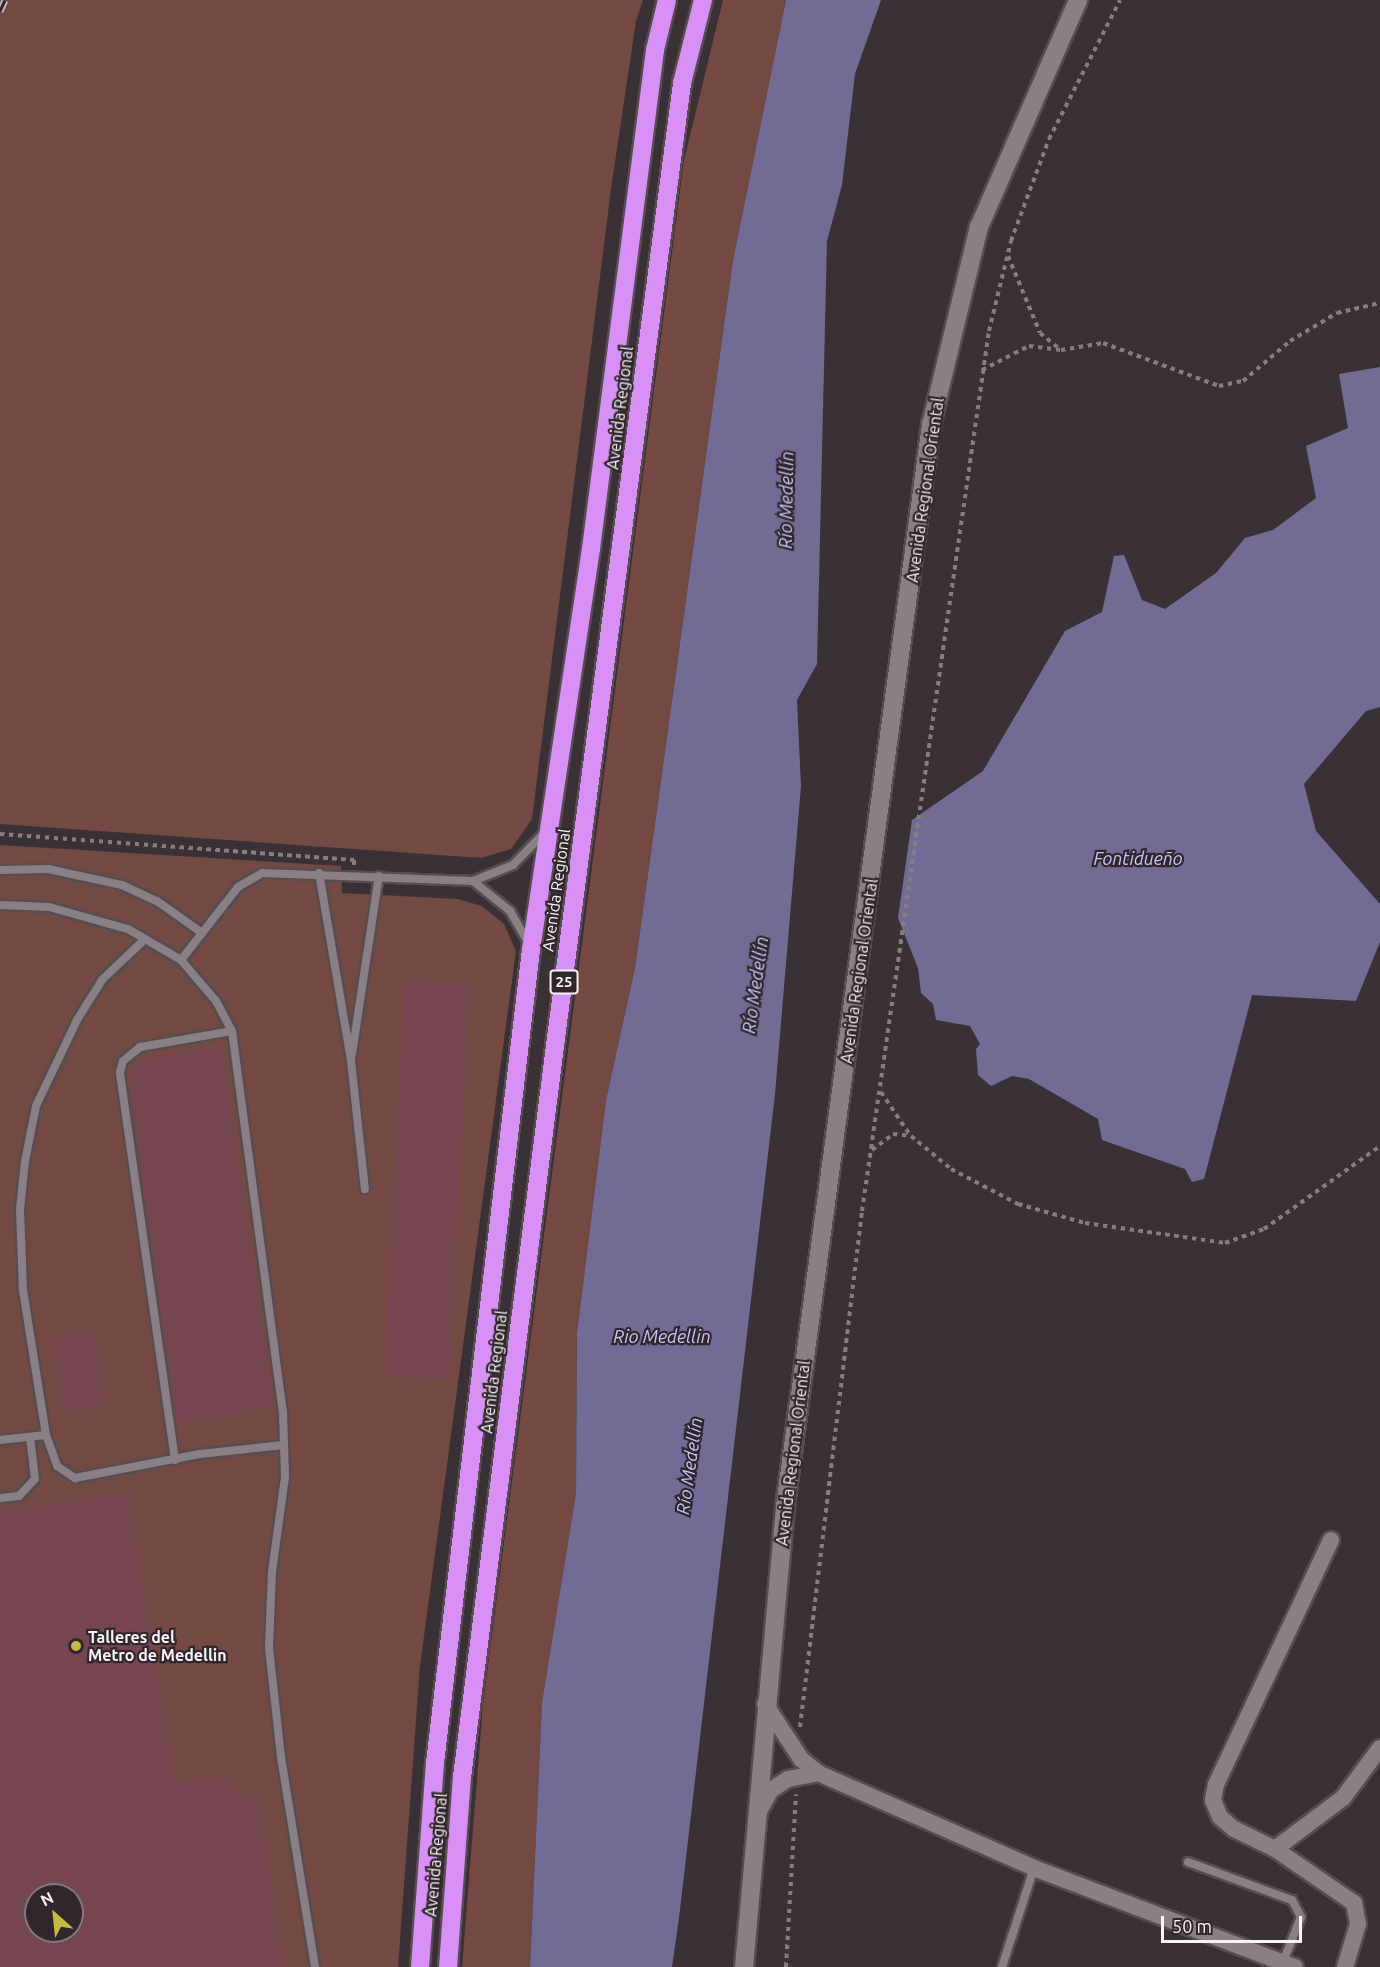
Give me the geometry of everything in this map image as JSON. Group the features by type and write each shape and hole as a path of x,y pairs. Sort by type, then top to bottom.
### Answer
{"highway":[{"name":"Avenida Regional","path":"420,1967 435,1763 531,950 547,829 591,549 656,50 667,0"},
{"name":"Avenida Regional","path":"448,1967 462,1778 556,1038 682,83 703,0"}],"main road":[{"name":"Avenida Regional Oriental","path":"744,1967 765,1704 787,1494 931,425 980,227 1078,0"}],"street":[{"path":"1331,1540 1216,1784 1213,1800 1220,1817 1275,1849 1354,1903 1358,1924 1345,1967"},
{"path":"765,1704 797,1754 818,1773 1034,1868 1289,1965"},
{"path":"1275,1849 1343,1798 1380,1748"},
{"path":"756,1815 771,1790 797,1777 818,1773"}],"lane":[{"path":"181,960 238,887 262,873 319,873 473,881 513,866 547,829"},
{"path":"0,870 48,869 122,885 157,902 202,933"},
{"path":"319,873 351,1061 365,1189"},
{"path":"351,1061 379,876"},
{"path":"473,881 510,911 531,950"},
{"path":"0,905 90,915 145,939 181,960 216,1001 232,1031 284,1445 269,1648 281,1757 315,1967"},
{"path":"145,939 102,980 77,1020 36,1106 25,1161 20,1209 23,1290 46,1435 57,1466 75,1478 175,1460 284,1445"},
{"path":"175,1460 120,1072 123,1061 140,1047 232,1031"},
{"path":"0,1440 46,1435"},
{"path":"0,1498 19,1496 35,1479 30,1437"},
{"path":"1188,1862 1292,1900 1301,1917 1289,1965"},
{"path":"1002,1967 1034,1868"}],"path":[{"path":"797,1754 810,1623 872,1150 982,371 1008,254 1049,139 1120,0"},
{"path":"1008,254 1040,333 1061,350"},
{"path":"982,371 1004,355 1029,346 1061,350 1102,343 1219,386 1243,381 1290,341 1337,313 1380,303"},
{"path":"0,834 354,860 353,875"},
{"path":"880,1091 911,1136 951,1169 1018,1204 1085,1223 1224,1243 1264,1229 1380,1146"},
{"path":"872,1150 893,1134 911,1136"},
{"path":"786,1967 797,1777"}],"shaded area":[{"path":"0,0 643,0 636,21 611,189 532,819 511,849 481,858 0,824"},
{"path":"723,0 786,0 733,260 635,968 606,1100 577,1331 576,1493 542,1702 530,1967 462,1967 483,1704 684,160"},
{"path":"0,845 341,866 342,893 458,899 482,906 504,924 516,951 420,1666 398,1967 0,1967"}],"water":[{"name":"Rio Medellin","path":"786,0 881,0 855,74 842,185 827,241 817,664 797,700 801,786 775,1094 679,1918 672,1967 530,1967 542,1702 576,1493 577,1332 606,1100 635,968 733,260"},
{"name":"Fontidueño","path":"1380,367 1380,707 1366,711 1304,784 1316,831 1380,904 1380,942 1356,1001 1252,995 1204,1179 1192,1182 1185,1169 1102,1140 1098,1119 1029,1079 1012,1076 991,1086 978,1075 976,1049 980,1044 970,1026 936,1020 933,1004 921,993 918,968 898,918 912,820 983,771 1065,631 1102,612 1114,556 1124,555 1142,600 1165,609 1216,573 1245,538 1273,530 1316,498 1306,446 1348,428 1339,374"}],"building":[{"path":"405,980 470,983 449,1379 384,1375"},
{"path":"221,1047 274,1406 176,1423 131,1103 137,1060"},
{"path":"95,1332 107,1405 63,1412 52,1339"},
{"name":"Talleres del Metro de Medellin","path":"128,1492 175,1783 230,1775 234,1799 258,1796 283,1967 0,1967 0,1513"}],"railway":[{"path":"0,11 5,0"}],"place":[{"name":"Talleres del Metro de Medellin","path":"76,1646"}],"water label":[{"name":"Río Medellín","path":"786,500"},
{"name":"Río Medellín","path":"755,985"},
{"name":"Río Medellín","path":"689,1466"}]}
